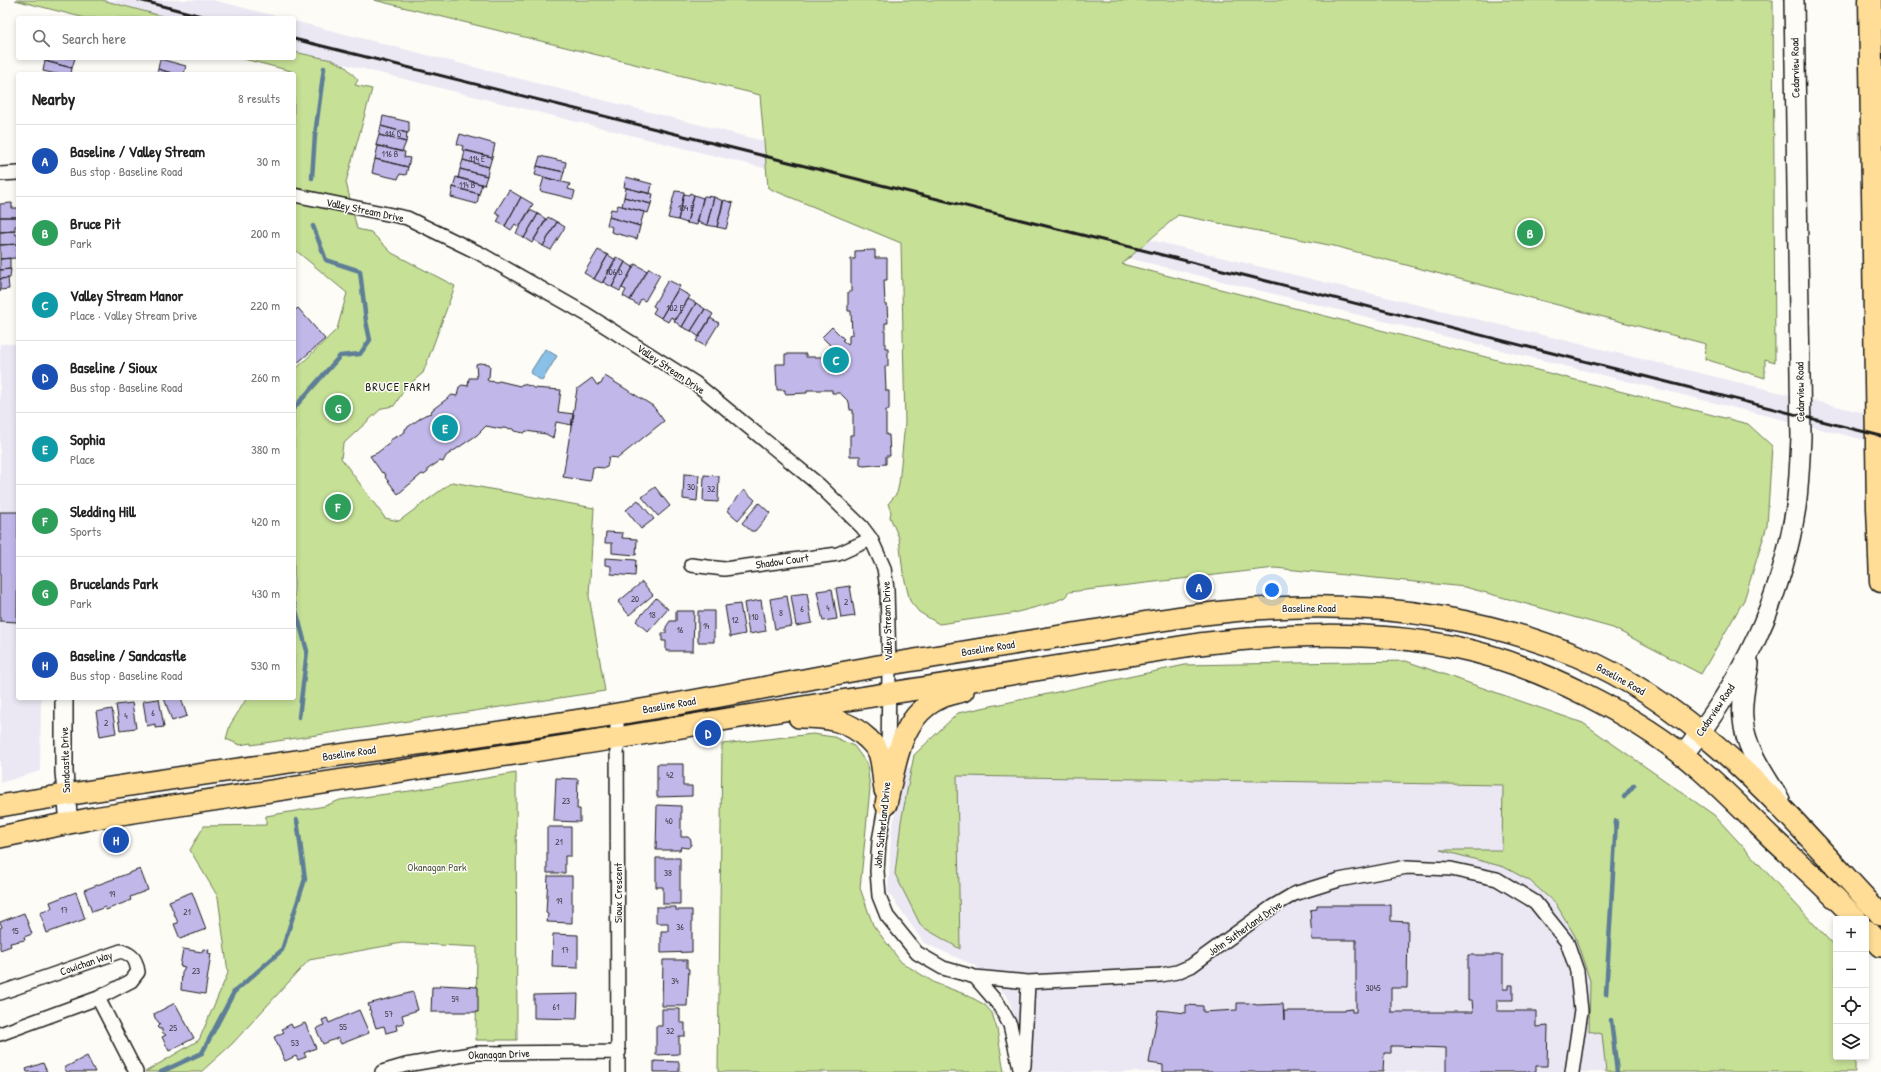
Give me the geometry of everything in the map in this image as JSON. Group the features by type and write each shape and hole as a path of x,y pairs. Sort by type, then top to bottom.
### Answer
{"highway":[{"path":"1870,0 1878,492 1881,582"}],"main road":[{"name":"Cedarview Road","path":"1682,756 1701,732 1737,678 1752,650 1764,623 1783,568 1791,533 1799,476 1800,437 1794,0"},
{"name":"Baseline Road","path":"0,806 66,794 617,714 889,664 1215,613 1302,606 1393,611 1432,616 1486,627 1523,637 1576,656 1623,678 1684,718 1701,732 1751,778 1881,915"},
{"path":"0,837 69,823 618,738 1199,644 1265,637 1372,637 1429,642 1481,654 1542,675 1628,718 1701,770 1853,916"},
{"path":"1752,650 1743,706 1744,732 1748,744 1790,819"},
{"path":"886,804 902,737 908,725 924,707 942,697 1027,672"},
{"path":"743,717 822,717 838,720 850,725 871,742 880,755 886,804"},
{"path":"1869,933 1881,946"}],"street":[{"path":"0,174 16,173"},
{"name":"Valley Stream Drive","path":"296,195 407,218 479,253 586,314 695,383 819,485 862,526 871,539 884,568 887,589 890,693"},
{"name":"Shadow Court","path":"691,565 724,569 838,554 871,539"},
{"name":"John Sutherland Drive","path":"890,693 886,804 879,841 877,871 879,896 887,916 918,953 943,968 975,977 1028,982 1140,977 1177,972 1191,966 1272,907 1294,894 1339,880 1407,867 1451,869 1498,879 1534,902 1567,942 1577,971 1581,1011 1572,1072"},
{"name":"Sandcastle Drive","path":"64,700 64,772 69,823"},
{"name":"Sioux Crescent","path":"617,714 618,1072"},
{"name":"Cowichan Way","path":"0,993 121,951 130,954 136,961 138,972 131,981 98,998 0,1034"},
{"path":"975,977 999,1005 1010,1025 1022,1072"},
{"path":"1022,1072 1028,982"},
{"path":"98,998 136,1072"},
{"name":"Okanagan Drive","path":"382,1072 406,1065 476,1053 619,1052"}],"shaded area":[{"path":"102,0 213,0 276,16 162,16"},
{"path":"296,22 1138,237 1881,417 1881,444 296,52"},
{"path":"0,344 16,344 16,700 41,700 40,771 0,783"},
{"path":"948,748 1511,755 1574,886 1616,1072 1032,1072 1008,997 976,966 924,943 888,892 891,834 905,769"}],"green space":[{"path":"15,0 102,0 162,16 77,16"},
{"path":"374,0 1773,0 1775,362 1765,359 1765,378 1705,359 1706,344 1334,246 1178,215 1122,264 1748,424 1772,446 1767,526 1744,600 1701,674 1613,628 1465,587 1275,568 1069,592 1065,597 1052,603 1010,614 939,624 919,612 910,601 903,573 899,538 890,517 891,512 888,504 897,493 899,484 905,423 901,243 768,188 760,95"},
{"path":"296,52 332,60 345,66 358,80 355,85 372,89 346,182 357,229 371,232 392,253 455,286 423,373 406,387 394,406 382,408 343,444 341,458 385,518 399,521 452,482 594,508 589,596 605,691 251,745 251,743 240,745 226,739 230,725 246,700 296,700 296,369 337,329 347,293 296,251 296,72 248,60 296,60"},
{"path":"1406,661 1583,723 1714,815 1833,945 1833,1060 1855,1060 1855,1072 1606,1072 1602,1034 1589,1031 1590,981 1575,936 1556,904 1530,881 1504,867 1440,850 1502,850 1503,785 957,776 960,949 921,926 895,874 901,822 914,755 958,713 1185,665"},
{"path":"813,734 834,737 854,746 867,764 870,789 860,888 873,925 901,962 935,983 967,995 985,1005 992,1013 997,1029 1004,1072 718,1072 722,744"},
{"name":"Okanagan Park","path":"516,773 517,1040 476,1040 477,947 402,943 309,960 232,1044 201,1072 145,1072 199,1040 228,973 218,897 190,850 204,826 266,825 266,816 325,806 340,800 410,791"}],"water":[{"path":"545,349 557,356 542,381 530,373"}],"building":[{"path":"45,60 74,60 72,68"},
{"path":"160,60 186,66 184,72 168,72 158,69"},
{"path":"45,61 72,68 71,72 43,71"},
{"path":"158,69 168,72 157,72"},
{"path":"383,116 409,122 409,132 407,133 381,126"},
{"path":"381,126 407,133 406,142 379,135"},
{"path":"460,134 495,144 492,157 462,150 463,146 457,144"},
{"path":"379,135 406,142 402,152 376,145"},
{"path":"378,146 405,152 404,157 410,158 408,167 375,159"},
{"path":"465,150 492,157 489,167 463,160"},
{"path":"540,156 566,162 564,172 537,166"},
{"path":"375,159 408,167 406,175 400,174 398,179 372,173"},
{"path":"463,160 489,167 487,176 460,169"},
{"path":"537,166 564,172 561,182 535,175"},
{"path":"460,169 487,176 484,185 458,178"},
{"path":"456,177 482,184 479,194 453,187"},
{"path":"544,177 570,184 568,189 575,191 573,199 540,191"},
{"path":"626,177 652,184 650,194 624,187"},
{"path":"453,187 479,194 477,204 451,197"},
{"path":"626,188 653,194 651,204 624,197"},
{"path":"509,190 521,197 505,226 497,222 500,216 495,213"},
{"path":"675,191 684,192 678,220 668,218"},
{"path":"690,193 694,195 687,223 678,220 684,194 689,195"},
{"path":"694,195 703,198 697,225 687,223"},
{"path":"704,196 714,197 707,225 697,222"},
{"path":"521,197 533,204 519,227 515,224 511,230 505,226"},
{"path":"624,197 651,204 648,213 622,206"},
{"path":"714,197 723,201 717,227 707,225"},
{"path":"724,200 733,203 726,229 717,227"},
{"path":"12,203 12,208 16,208 16,217 0,217 0,204"},
{"path":"618,205 644,212 640,226 609,217 611,209 616,210"},
{"path":"530,210 538,214 524,238 516,233"},
{"path":"538,214 546,219 532,243 524,238"},
{"path":"0,217 16,217 15,231 0,232"},
{"path":"548,217 557,222 543,246 534,240"},
{"path":"609,217 640,226 637,239 611,232 612,227 607,225"},
{"path":"557,222 565,227 551,250 543,246"},
{"path":"15,231 16,244 0,245 0,232"},
{"path":"16,244 16,258 0,259 0,245"},
{"path":"598,250 608,255 594,279 584,273"},
{"path":"875,250 875,258 887,258 887,280 884,280 885,305 887,305 888,323 885,323 885,348 888,348 888,366 885,366 886,391 889,391 889,410 886,410 886,435 889,435 890,456 886,456 886,464 864,466 860,465 860,456 850,456 850,435 853,435 853,410 850,410 849,402 840,393 832,393 832,390 807,390 807,393 785,394 785,390 777,390 776,364 785,364 785,354 806,354 806,357 831,357 831,354 840,353 841,352 836,347 834,349 822,337 832,327 844,339 842,340 848,345 849,344 849,336 852,335 851,311 848,311 848,292 851,292 851,259 855,259 855,251"},
{"path":"608,255 616,260 602,283 594,279"},
{"path":"616,257 625,262 612,287 603,282"},
{"path":"10,258 10,269 0,270 0,259"},
{"path":"625,262 633,267 620,291 612,287"},
{"path":"635,264 647,271 630,300 623,296 626,290 622,288"},
{"path":"649,268 660,275 645,301 641,299 638,305 630,300"},
{"path":"11,269 10,278 0,279 0,270"},
{"path":"8,278 9,289 0,290 0,279"},
{"path":"668,280 680,286 661,318 653,313 656,308 653,306"},
{"path":"678,289 690,296 676,320 671,317 668,322 661,318"},
{"path":"688,299 696,303 682,327 674,321"},
{"path":"696,303 705,309 691,331 682,327"},
{"path":"298,308 325,339 296,364 296,310"},
{"path":"705,309 713,314 699,337 691,331"},
{"path":"710,318 719,323 705,346 696,341"},
{"path":"476,364 489,364 490,366 489,378 487,379 488,381 499,381 520,386 522,384 533,388 561,390 558,412 574,414 572,425 556,422 553,438 546,434 526,431 524,433 514,431 513,429 501,429 486,426 477,435 446,456 443,462 440,461 428,469 428,472 424,475 422,474 398,494 370,456 377,453 390,443 390,440 405,432 405,429 425,415 431,413 432,410 452,395 457,396 459,387 462,385 468,386 469,378 477,378"},
{"path":"605,376 653,406 664,421 618,458 609,457 607,467 593,467 590,481 563,477 577,389 592,378 597,385 601,384"},
{"path":"684,474 699,475 697,501 683,499"},
{"path":"704,475 719,476 718,502 703,501"},
{"path":"655,487 670,506 658,516 642,497"},
{"path":"744,490 755,500 738,520 729,512 728,509"},
{"path":"638,500 654,519 641,529 626,510"},
{"path":"759,503 770,513 755,531 751,531 742,523"},
{"path":"0,512 16,512 16,622 0,621"},
{"path":"606,532 623,533 622,538 637,539 636,555 612,553 612,543 605,543"},
{"path":"605,558 636,560 635,576 611,574 611,566 605,565"},
{"path":"642,582 653,595 629,615 618,602"},
{"path":"850,586 855,616 841,618 836,588"},
{"path":"832,589 837,619 823,621 817,591"},
{"path":"807,593 812,623 796,626 791,595"},
{"path":"787,596 792,626 775,629 770,599"},
{"path":"656,598 668,609 648,632 636,621"},
{"path":"761,600 766,631 749,634 744,603"},
{"path":"740,604 745,634 730,637 725,606"},
{"path":"676,611 694,611 693,651 666,651 666,641 662,641 662,633 666,633 666,627 670,621 676,621"},
{"path":"698,611 714,611 714,642 698,642"},
{"path":"159,700 164,727 155,728 155,724 147,726 143,701"},
{"path":"165,700 182,700 187,716 172,721"},
{"path":"132,703 136,728 120,730 116,705"},
{"path":"112,709 116,733 100,736 96,712"},
{"path":"657,764 683,764 683,786 692,786 692,796 657,797"},
{"path":"556,778 578,779 577,809 580,809 580,822 554,821"},
{"path":"657,805 681,806 681,837 688,837 691,840 691,845 688,848 681,847 680,850 656,850"},
{"path":"547,827 571,827 571,856 565,856 565,873 547,873"},
{"path":"656,858 680,858 680,904 663,904 663,887 656,887"},
{"path":"140,869 148,890 130,897 131,900 106,910 105,907 92,912 84,890"},
{"path":"548,876 572,876 572,923 547,922"},
{"path":"76,892 85,919 47,933 40,913 52,908 50,902"},
{"path":"192,892 206,929 180,939 174,924 178,923 169,901"},
{"path":"1317,905 1391,905 1391,921 1408,922 1407,988 1391,988 1391,1012 1473,1012 1472,1000 1468,1000 1468,955 1503,955 1503,989 1508,989 1508,985 1513,985 1513,1000 1497,1000 1497,1011 1536,1011 1536,1027 1548,1026 1547,1066 1536,1066 1536,1072 1446,1072 1446,1048 1397,1046 1391,1046 1391,1053 1384,1053 1383,1072 1163,1072 1163,1065 1149,1063 1158,1010 1186,1013 1186,1005 1203,1006 1203,1012 1237,1010 1237,1003 1257,1005 1283,1004 1284,1020 1284,1011 1345,1011 1352,1009 1352,1012 1356,1012 1356,940 1312,940 1310,910 1317,909"},
{"path":"656,907 676,907 676,910 692,910 692,952 661,953 661,931 668,931 668,923 656,923"},
{"path":"24,913 32,934 24,937 25,940 10,943 11,946 0,950 0,928 2,927 0,922"},
{"path":"553,934 578,935 578,968 552,967"},
{"path":"183,949 202,952 203,949 209,950 208,953 211,954 205,994 181,990 182,972 185,967 180,966"},
{"path":"663,960 687,960 687,968 689,969 687,1006 662,1006"},
{"path":"440,985 478,987 478,1012 431,1012 432,987 440,987"},
{"path":"413,992 418,1010 402,1015 404,1023 396,1025 397,1030 386,1033 384,1026 376,1028 368,1004"},
{"path":"578,994 577,1019 534,1018 534,995"},
{"path":"175,1003 194,1038 169,1051 162,1037 166,1035 162,1032 162,1029 157,1027 160,1024 155,1018 154,1014"},
{"path":"662,1009 680,1009 680,1023 685,1023 685,1036 679,1036 679,1054 656,1055 656,1026 662,1026"},
{"path":"359,1010 369,1033 341,1044 338,1038 323,1044 316,1029 324,1025 322,1020 327,1018 329,1023"},
{"path":"305,1023 316,1048 304,1053 306,1057 298,1060 296,1056 285,1061 274,1037 284,1032 282,1029 291,1024 293,1028"},
{"path":"87,1056 95,1072 67,1072 64,1068"},
{"path":"654,1061 679,1062 679,1071 682,1072 654,1072"},
{"path":"43,1063 47,1072 27,1072 26,1069"}],"waterway":[{"path":"312,178 315,135 324,68"},
{"path":"296,406 340,356 360,354 370,340 366,321 360,271 326,260 313,226"},
{"path":"296,610 307,651 299,717"},
{"path":"1624,797 1634,785"},
{"path":"161,1072 202,1053 234,992 282,950 305,879 297,820"},
{"path":"1606,994 1616,821"},
{"path":"1611,1020 1617,1072"}],"railway":[{"path":"139,0 201,16"},
{"path":"296,40 691,139 1485,335 1881,436"}],"place":[{"name":"Bruce Pit","path":"1530,233"},
{"name":"Valley Stream Manor","path":"836,360"},
{"name":"Brucelands Park","path":"338,408"},
{"name":"Sophia","path":"445,428"},
{"name":"Sledding Hill","path":"338,507"},
{"name":"Baseline / Valley Stream","path":"1199,587"},
{"name":"Baseline / Sioux","path":"708,733"},
{"name":"Baseline / Sandcastle","path":"116,840"}],"district":[{"name":"BRUCE FARM","path":"398,387"}]}
